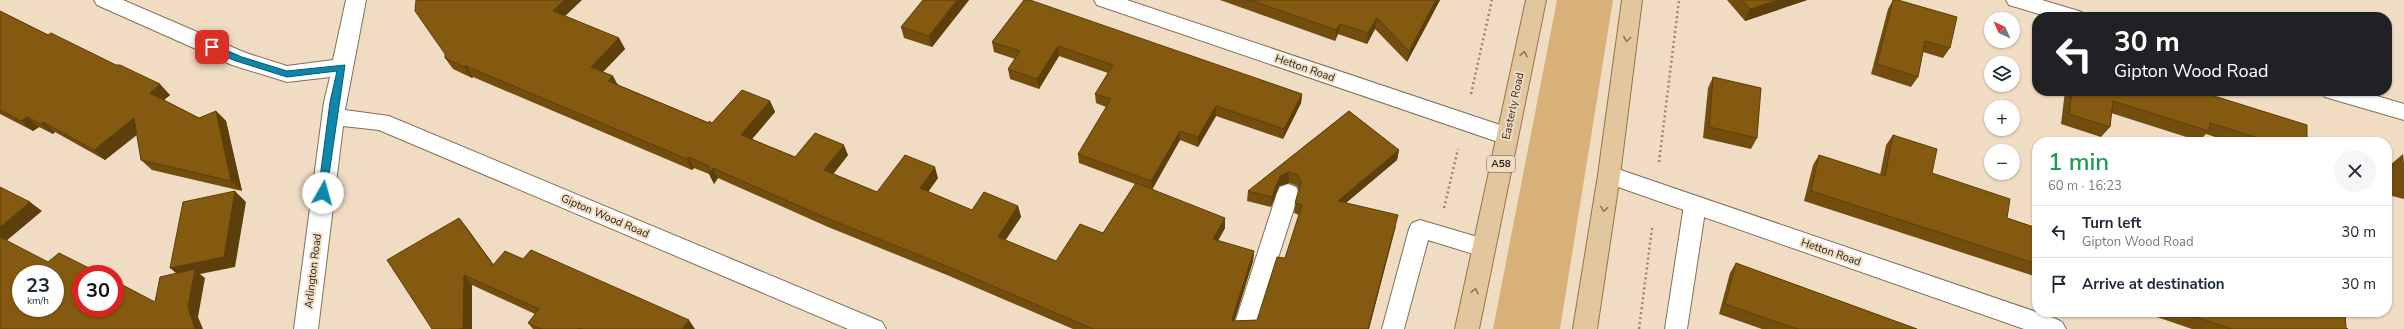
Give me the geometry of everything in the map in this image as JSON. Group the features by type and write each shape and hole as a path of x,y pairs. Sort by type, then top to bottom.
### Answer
{"main road":[{"name":"Easterly Road","path":"1467,329 1536,0"},
{"path":"1585,329 1609,175 1632,0"}],"street":[{"path":"104,0 239,59 287,74 342,67"},
{"name":"Arlington Road","path":"306,329 333,117 356,0"},
{"name":"Hetton Road","path":"1104,0 1507,136"},
{"path":"2016,0 2058,12"},
{"path":"2349,96 2404,112"},
{"name":"Gipton Wood Road","path":"333,117 381,122 874,329"},
{"name":"Hetton Road","path":"1609,175 2054,329"}],"lane":[{"path":"1244,329 1288,193"},
{"path":"1676,329 1695,205"},
{"path":"1393,329 1420,229 1483,248"}],"path":[{"path":"1470,95 1492,0"},
{"path":"1658,168 1679,0"},
{"path":"1639,329 1652,228"}],"shaded area":[{"path":"1557,0 1613,0 1560,329 1493,329"}],"building":[{"path":"416,0 564,0 553,11 619,38 591,67 613,76 608,81 709,123 709,121 712,123 742,90 770,101 741,135 795,157 815,133 844,145 824,170 877,192 905,155 935,167 920,188 972,210 984,192 1018,206 998,237 1056,261 1080,224 1103,233 1136,183 1225,218 1213,239 1254,251 1232,319 1233,321 1257,320 1277,257 1285,258 1302,205 1295,203 1301,182 1298,175 1289,172 1280,176 1272,197 1248,191 1349,111 1399,150 1338,201 1398,215 1368,329 1093,329 944,265 824,217 713,168 709,173 709,166 688,157 687,159 445,58 445,54 415,11"},
{"path":"923,0 957,0 929,36 901,27"},
{"path":"1024,0 1030,0 1302,94 1284,129 1216,106 1198,137 1180,131 1151,181 1078,154 1111,99 1095,94 1113,65 1058,46 1037,79 1008,69 1020,51 992,42"},
{"path":"1250,0 1436,0 1409,51 1377,18 1368,33 1340,24 1336,30"},
{"path":"1742,0 1779,0 1750,9"},
{"path":"1893,0 1898,0 1957,17 1950,48 1925,41 1918,77 1877,64"},
{"path":"0,11 48,35 51,33 116,65 120,65 160,84 150,93 199,118 216,111 231,181 141,160 134,118 94,150 43,122 41,124 27,117 21,121 0,110"},
{"path":"1713,77 1761,88 1757,138 1709,127"},
{"path":"2071,96 2214,96 2307,125 2307,137 2255,137 2210,123 2209,131 2113,101 2110,127 2069,114"},
{"path":"1893,135 1937,149 1932,173 2010,199 2007,218 2032,226 2032,262 1811,191 1819,155 1885,176"},
{"path":"0,187 30,202 0,227"},
{"path":"235,191 224,257 170,268 183,202"},
{"path":"459,218 493,265 505,251 523,259 531,250 689,320 682,329 541,329 528,323 539,309 464,275 463,328 432,329 387,260"},
{"path":"0,237 48,262 59,253 83,265 72,265 72,317 124,317 124,286 155,302 160,277 195,269 188,308 195,329 0,329"},
{"path":"1736,263 1917,329 1797,329 1725,304"},
{"path":"2196,317 2345,317 2346,328 2348,329 2231,329"}],"route":[{"path":"212,47 239,59 287,74 342,67 335,102 323,193"}]}
